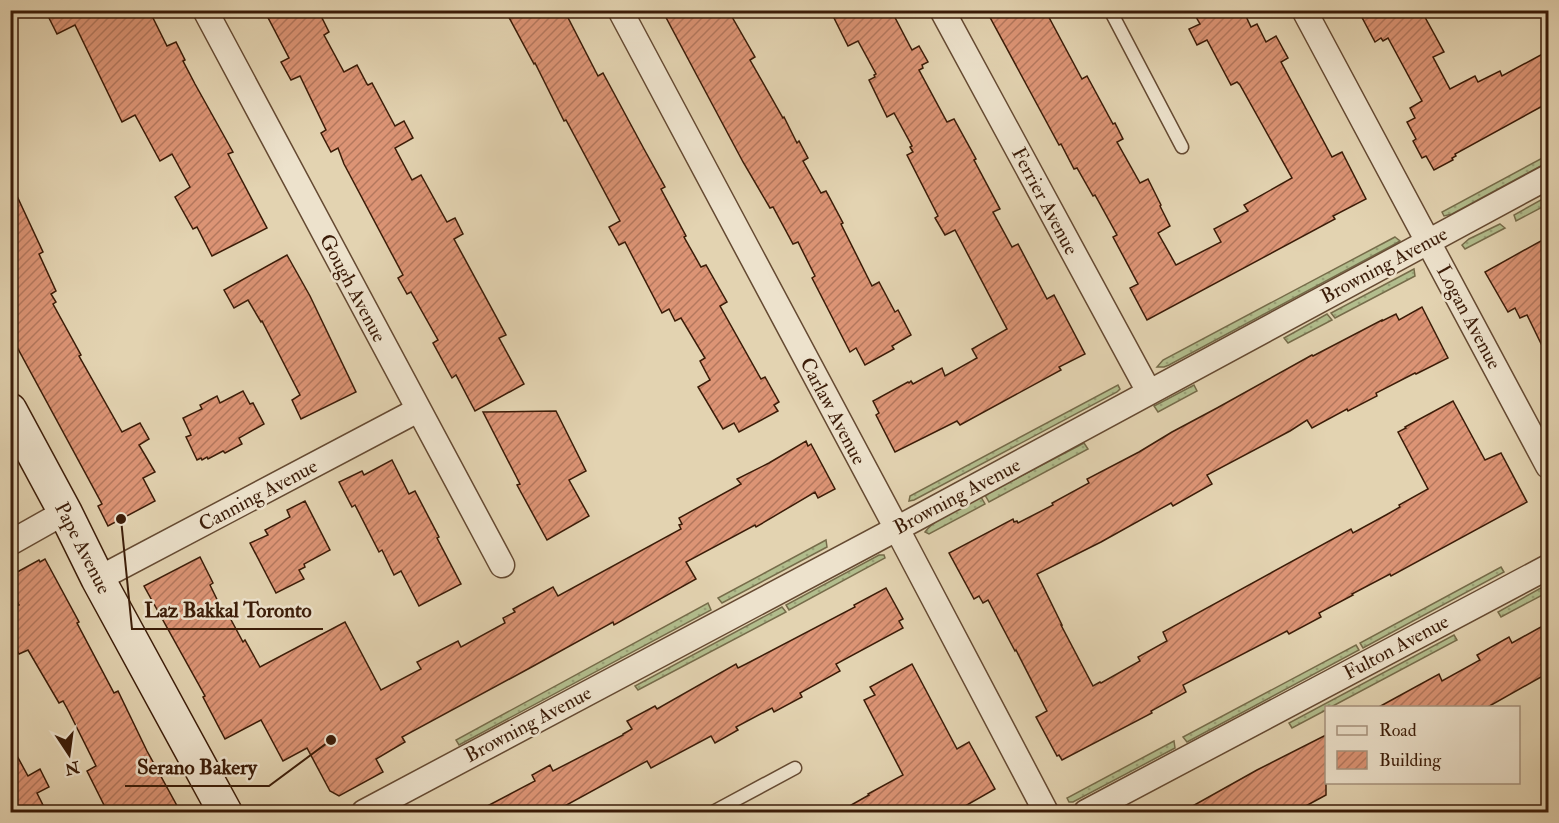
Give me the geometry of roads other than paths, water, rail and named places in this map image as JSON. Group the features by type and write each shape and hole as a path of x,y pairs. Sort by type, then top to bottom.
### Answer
{"main road":[{"name":"Pape Avenue","path":"10,410 98,579 225,813"}],"street":[{"name":"Gough Avenue","path":"205,10 502,565"},
{"name":"Carlaw Avenue","path":"620,10 1046,813"},
{"name":"Ferrier Avenue","path":"942,10 1149,392"},
{"name":"Logan Avenue","path":"1304,10 1548,466"},
{"name":"Browning Avenue","path":"364,813 897,529 1548,177"},
{"name":"Canning Avenue","path":"98,579 418,410"},
{"path":"10,543 65,512"},
{"name":"Fulton Avenue","path":"1086,813 1548,567"}],"lane":[{"path":"1110,10 1182,147"},
{"path":"713,813 795,768"}],"place":[{"name":"Laz Bakkal Toronto","path":"121,519"},
{"name":"Serano Bakery","path":"331,740"}]}
